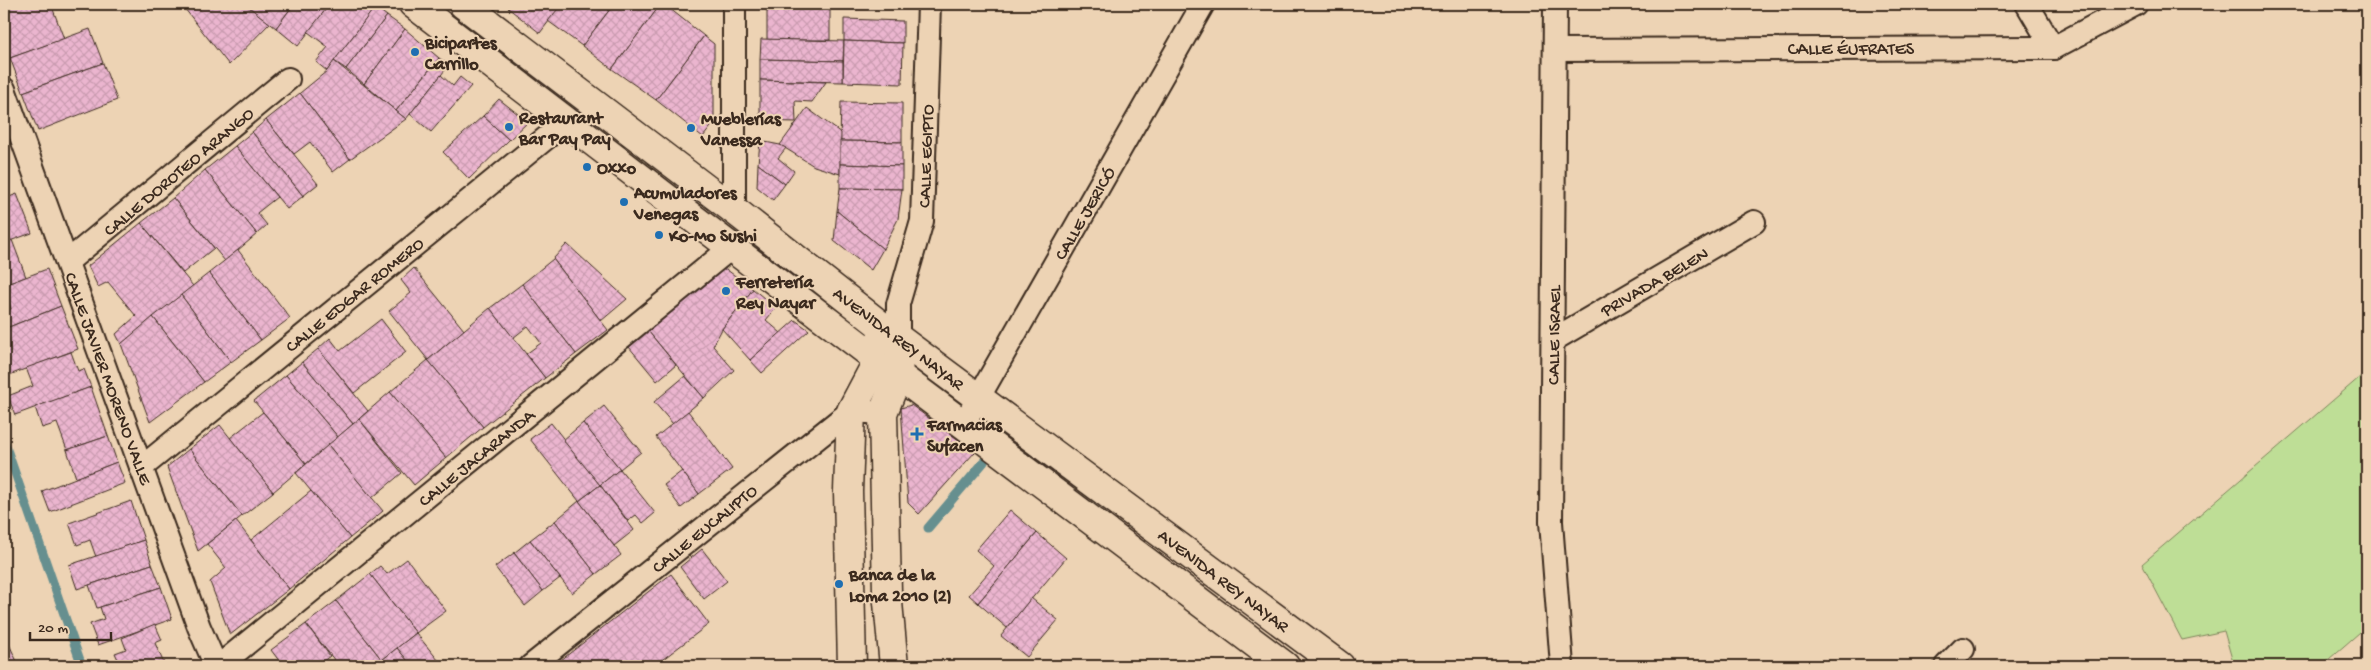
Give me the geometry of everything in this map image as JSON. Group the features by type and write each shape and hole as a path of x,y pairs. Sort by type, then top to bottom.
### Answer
{"main road":[{"name":"AVENIDA REY NAYAR","path":"413,4 732,247 889,347 978,398 1340,666"},
{"name":"AVENIDA REY NAYAR","path":"463,4 734,210 889,347 964,423 1285,666"},
{"path":"852,666 848,492 851,411 889,347"},
{"path":"889,347 883,413 887,592 894,666"},
{"path":"848,492 885,493"}],"street":[{"path":"734,4 734,210"},
{"name":"CALLE EGIPTO","path":"889,347 898,304 922,221 929,4"},
{"name":"CALLE JERICÓ","path":"964,423 1203,4"},
{"name":"CALLE ISRAEL","path":"1555,4 1551,522 1562,666"},
{"path":"2027,4 2053,48"},
{"name":"CALLE ÉUFRATES","path":"1556,50 2053,48 2136,4"},
{"name":"CALLE DOROTEO ARANGO","path":"67,262 288,79"},
{"name":"CALLE JAVIER MORENO VALLE","path":"4,88 199,627 218,666"},
{"name":"CALLE EDGAR ROMERO","path":"141,468 567,121"},
{"name":"PRIVADA BELEN","path":"1553,340 1754,222"},
{"name":"CALLE JACARANDA","path":"218,666 732,247"},
{"path":"851,411 883,413"},
{"name":"CALLE EUCALIPTO","path":"531,666 851,411"},
{"path":"1946,666 1963,649"}],"green space":[{"path":"2367,371 2367,626 2321,666 2234,666 2224,631 2182,640 2142,564"}],"building":[{"path":"4,4 51,4 64,39 10,58 4,39"},
{"path":"181,4 245,4 270,23 229,65"},
{"path":"245,4 294,4 276,28"},
{"path":"294,4 330,4 298,46 276,28"},
{"path":"330,4 371,4 375,7 327,71 316,62 328,47 308,32"},
{"path":"511,4 562,4 540,33 508,8"},
{"path":"562,4 614,4 582,46 548,21"},
{"path":"614,4 661,4 612,69 582,46"},
{"path":"661,4 664,4 704,36 656,100 612,69"},
{"path":"762,4 830,4 830,40 767,40 767,10 762,9"},
{"path":"375,7 387,16 346,69 334,61"},
{"path":"387,16 405,29 364,84 346,69"},
{"path":"844,19 903,21 903,43 844,41"},
{"path":"90,29 103,63 23,92 10,58"},
{"path":"405,29 439,58 396,111 364,84"},
{"path":"704,36 714,44 714,123 703,137 656,100"},
{"path":"761,39 844,41 843,61 760,59"},
{"path":"844,41 903,43 902,84 843,82"},
{"path":"439,58 449,65 406,119 396,111"},
{"path":"760,59 843,61 843,82 760,80"},
{"path":"334,61 406,119 350,159 300,93 327,71"},
{"path":"103,63 117,100 38,131 23,92"},
{"path":"441,75 453,86 460,77 471,86 431,132 410,114"},
{"path":"760,80 826,82 812,102 795,101 796,122 760,121"},
{"path":"300,93 350,159 333,172 310,142 294,154 266,120"},
{"path":"499,99 528,122 509,140 483,116"},
{"path":"841,102 902,103 902,142 840,141"},
{"path":"807,108 841,133 840,174 814,166 780,145"},
{"path":"483,116 509,140 469,179 443,152"},
{"path":"266,120 318,184 303,196 252,132"},
{"path":"252,132 303,196 287,209 235,146"},
{"path":"760,141 786,148 778,158 794,171 785,184 758,164"},
{"path":"840,141 902,142 902,166 840,164"},
{"path":"235,146 277,197 257,213 267,225 257,234 205,170"},
{"path":"758,164 785,184 773,200 757,187"},
{"path":"840,164 902,166 902,189 840,188"},
{"path":"205,170 257,234 225,261 173,198"},
{"path":"840,188 902,189 898,219 883,249 837,211"},
{"path":"17,194 32,233 4,243 4,199"},
{"path":"173,198 214,248 183,273 141,223"},
{"path":"837,211 883,249 871,270 834,241"},
{"path":"141,223 193,286 121,344 116,334 136,316 108,282 98,287 88,266"},
{"path":"12,240 26,277 4,285 4,243"},
{"path":"567,244 627,299 601,321 553,259"},
{"path":"238,250 290,318 261,340 209,273"},
{"path":"553,259 608,330 576,354 522,284"},
{"path":"723,267 753,289 722,329 713,346 734,370 704,398 648,331"},
{"path":"414,268 464,330 428,360 389,311 411,293 401,280"},
{"path":"47,269 61,306 4,329 4,311 11,309 4,285"},
{"path":"209,273 261,340 231,362 181,295"},
{"path":"522,284 576,354 545,378 526,354 541,343 528,326 513,338 490,308"},
{"path":"753,289 776,308 766,320 781,333 750,360 722,329"},
{"path":"181,295 231,362 204,382 153,317"},
{"path":"61,306 78,349 4,377 4,329"},
{"path":"490,308 545,378 483,427 428,360"},
{"path":"153,317 204,382 150,422 121,344"},
{"path":"381,319 406,352 354,393 318,349 330,338 340,351"},
{"path":"795,320 809,330 762,373 750,360"},
{"path":"648,331 676,365 657,381 629,347"},
{"path":"318,349 368,411 353,424 302,362"},
{"path":"71,352 78,371 84,369 91,387 15,415 8,396 33,386 26,368"},
{"path":"428,360 483,427 446,458 390,392"},
{"path":"302,362 353,424 338,437 286,375"},
{"path":"286,375 338,437 306,464 254,401"},
{"path":"685,376 704,398 673,424 654,402"},
{"path":"91,387 108,436 67,450 57,423 42,428 35,407"},
{"path":"390,392 446,458 414,485 359,419"},
{"path":"911,405 975,452 919,514 908,503 901,408"},
{"path":"604,406 641,452 620,469 583,423"},
{"path":"688,411 732,469 699,494 656,437"},
{"path":"263,412 306,464 273,492 230,438"},
{"path":"359,419 402,473 372,498 328,445"},
{"path":"551,423 600,485 579,501 530,439"},
{"path":"583,423 620,469 600,485 563,440"},
{"path":"220,425 273,492 242,516 189,449"},
{"path":"108,436 117,462 76,478 67,450"},
{"path":"328,445 383,511 350,538 296,473"},
{"path":"189,449 242,516 198,551 167,467"},
{"path":"117,462 125,483 50,512 42,491"},
{"path":"620,469 655,513 643,523 636,515 628,521 600,485"},
{"path":"682,471 699,494 681,508 664,485"},
{"path":"600,485 634,530 614,546 579,501"},
{"path":"311,491 350,538 289,589 251,540"},
{"path":"131,501 144,540 96,557 90,540 77,545 69,523"},
{"path":"579,501 621,555 596,574 555,521"},
{"path":"1010,510 1037,533 978,603 969,595 994,566 976,550"},
{"path":"236,521 289,589 230,635 210,582 226,568 207,544"},
{"path":"555,521 596,574 572,593 530,540"},
{"path":"1037,533 1066,558 1007,628 978,603"},
{"path":"144,540 152,564 77,589 69,565"},
{"path":"530,540 560,578 543,591 514,553"},
{"path":"702,549 727,581 704,599 680,567"},
{"path":"514,553 543,591 525,606 495,567"},
{"path":"407,559 446,611 416,633 370,574 380,566 387,574"},
{"path":"152,564 161,587 97,608 89,585"},
{"path":"370,574 416,633 382,660 336,601"},
{"path":"671,574 709,624 654,666 558,666 556,664"},
{"path":"161,587 172,619 98,645 90,624 104,619 100,607"},
{"path":"1031,598 1058,620 1027,657 1001,636"},
{"path":"336,601 382,660 373,666 339,666 306,624"},
{"path":"155,624 162,640 155,643 165,666 121,666 115,653 126,649 122,638"},
{"path":"306,624 330,656 319,666 283,666 271,650"},
{"path":"4,633 19,666 4,666"},
{"path":"416,633 443,666 412,666 397,648"},
{"path":"397,648 412,666 386,666 382,660"}],"waterway":[{"path":"4,441 82,666"},
{"path":"928,528 984,462"}],"place":[{"name":"Bicipartes Carrillo","path":"415,52"},
{"name":"Restaurant Bar Pay Pay","path":"509,127"},
{"name":"Mueblerías Vanessa","path":"691,128"},
{"name":"Oxxo","path":"587,167"},
{"name":"Acumuladores Venegas","path":"624,202"},
{"name":"Ko-Mo Sushi","path":"659,235"},
{"name":"Ferretería Rey Nayar","path":"726,291"},
{"name":"Farmacias Sufacen","path":"917,434"},
{"name":"Banca de la Loma 2010 (2)","path":"839,584"}]}
